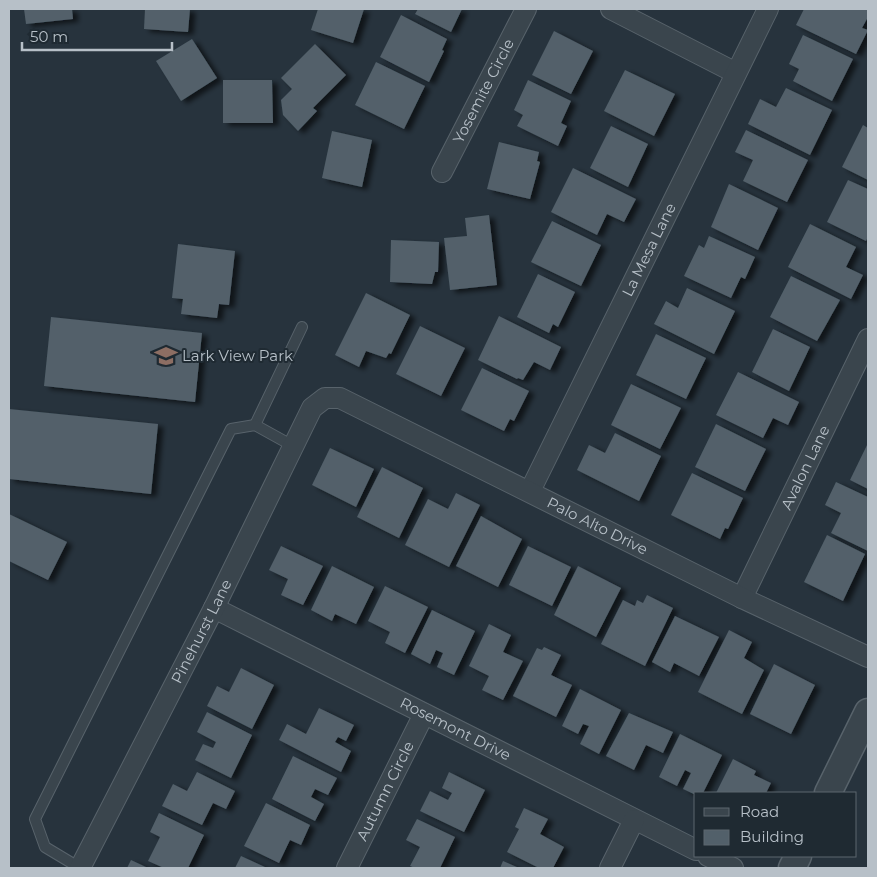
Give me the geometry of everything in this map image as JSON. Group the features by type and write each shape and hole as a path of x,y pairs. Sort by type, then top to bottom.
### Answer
{"street":[{"name":"Yosemite Circle","path":"442,172 526,9"},
{"path":"611,9 736,73"},
{"name":"La Mesa Lane","path":"530,491 768,9"},
{"name":"Avalon Lane","path":"742,598 868,339"},
{"name":"Palo Alto Drive","path":"325,398 340,398 742,598 868,657"},
{"name":"Pinehurst Lane","path":"80,868 214,608 312,408 325,398"},
{"name":"Rosemont Drive","path":"214,608 694,849"},
{"path":"828,792 868,712"},
{"name":"Autumn Circle","path":"347,868 424,714"},
{"path":"610,868 634,820"},
{"path":"710,857 733,868"}],"lane":[{"path":"255,425 302,327"},
{"path":"80,868 45,847 35,819 231,429 255,425 293,446"}],"building":[{"path":"24,9 72,9 73,19 26,24"},
{"path":"145,9 190,9 188,32 144,29"},
{"path":"318,9 364,9 353,43 311,30"},
{"path":"418,9 462,9 451,32 415,14"},
{"path":"804,9 868,9 868,17 862,28 868,30 856,54 796,25"},
{"path":"401,15 447,39 442,50 444,51 429,82 380,57"},
{"path":"554,31 593,51 571,94 532,75"},
{"path":"803,35 853,59 832,101 793,81 799,69 789,64"},
{"path":"192,39 217,78 181,101 156,61"},
{"path":"315,44 346,75 313,108 317,111 298,131 283,115 281,100 292,89 281,78"},
{"path":"376,62 425,86 404,129 355,105"},
{"path":"625,70 675,94 654,136 604,111"},
{"path":"223,80 272,80 273,123 223,123"},
{"path":"528,80 571,101 561,123 567,126 558,146 517,126 523,115 514,110"},
{"path":"786,88 832,110 810,155 748,124 760,99 776,107"},
{"path":"863,125 868,128 868,180 842,167"},
{"path":"611,126 648,144 628,187 590,168"},
{"path":"746,130 808,160 787,202 743,181 753,160 735,152"},
{"path":"332,131 372,140 362,187 322,178"},
{"path":"499,142 539,152 537,161 540,162 530,199 487,189"},
{"path":"573,168 636,199 624,222 607,214 597,235 551,212"},
{"path":"848,180 868,189 868,237 866,241 827,222"},
{"path":"729,184 778,208 758,250 711,227"},
{"path":"489,215 497,285 450,290 444,238 467,236 465,218"},
{"path":"552,221 601,245 581,286 531,262"},
{"path":"810,224 856,247 846,267 863,275 851,299 788,267"},
{"path":"709,236 755,257 745,279 741,277 731,298 684,276 699,245 704,248"},
{"path":"391,240 439,242 438,272 435,272 432,284 390,282"},
{"path":"178,244 235,251 229,305 219,304 217,318 181,314 183,299 172,298"},
{"path":"538,274 575,292 558,327 553,324 549,333 517,317"},
{"path":"791,276 840,300 817,341 770,317"},
{"path":"687,288 735,311 714,354 654,324 666,301 678,308"},
{"path":"366,293 410,315 391,354 389,353 386,358 366,351 359,367 335,355"},
{"path":"499,316 561,347 550,370 534,362 523,380 517,379 478,360"},
{"path":"51,317 202,333 195,402 44,386"},
{"path":"420,326 465,348 441,396 396,374"},
{"path":"773,329 810,347 789,391 752,372"},
{"path":"656,334 706,358 686,399 636,375"},
{"path":"482,368 529,391 514,421 510,419 504,431 461,410"},
{"path":"738,372 799,402 788,425 773,418 763,438 716,415"},
{"path":"631,384 681,408 660,449 611,425"},
{"path":"9,409 158,424 151,494 9,479"},
{"path":"716,424 766,449 745,491 695,467"},
{"path":"615,433 661,456 639,501 577,470 589,445 605,453"},
{"path":"868,443 868,489 850,480"},
{"path":"330,448 374,469 356,507 312,485"},
{"path":"382,467 423,488 399,538 357,517"},
{"path":"692,473 743,498 728,529 725,528 720,539 671,515"},
{"path":"836,482 868,497 868,551 831,533 841,513 825,505"},
{"path":"456,493 480,505 449,567 405,545 428,499 448,509"},
{"path":"9,514 67,542 48,580 9,561"},
{"path":"481,516 522,539 498,587 456,566"},
{"path":"827,535 865,554 843,601 804,582"},
{"path":"281,546 323,566 303,605 281,595 288,579 269,570"},
{"path":"528,546 571,567 552,606 509,585"},
{"path":"332,566 374,587 356,624 335,614 332,621 311,610"},
{"path":"578,566 621,588 596,637 554,615"},
{"path":"385,586 428,607 405,653 385,643 390,632 368,621"},
{"path":"647,595 673,608 645,666 601,644 623,600 635,606 637,600 643,603"},
{"path":"432,610 475,631 454,675 437,667 443,653 436,650 430,664 411,654"},
{"path":"675,616 719,637 699,676 674,663 670,672 652,662"},
{"path":"489,624 511,635 503,652 523,661 503,700 482,690 489,676 469,666"},
{"path":"729,630 752,642 744,658 764,670 742,714 698,692"},
{"path":"544,647 561,655 551,675 572,685 556,717 513,696 537,648 542,650"},
{"path":"774,664 815,685 791,734 750,714"},
{"path":"241,668 274,685 252,729 207,706 217,686 229,692"},
{"path":"580,689 621,710 599,754 580,744 589,726 583,724 578,734 562,726"},
{"path":"319,708 354,725 346,741 338,737 335,742 351,751 341,772 279,740 287,724 306,734"},
{"path":"207,712 252,735 231,778 195,760 203,744 213,748 216,742 197,732"},
{"path":"629,713 673,732 663,753 646,745 634,770 606,756"},
{"path":"680,734 722,755 704,792 694,792 694,794 683,789 691,773 685,770 677,786 659,777"},
{"path":"293,756 337,778 328,795 315,789 311,797 324,804 315,821 272,799"},
{"path":"733,759 756,771 754,775 771,783 766,792 716,792"},
{"path":"197,772 235,791 226,809 213,803 202,825 162,806 173,784 187,791"},
{"path":"449,772 485,790 464,832 420,811 430,791 448,800 452,793 442,788"},
{"path":"266,803 310,825 301,845 290,840 279,863 244,846"},
{"path":"524,808 548,819 540,834 564,847 553,868 539,868 507,852 519,829 515,827"},
{"path":"159,813 204,835 188,868 164,868 148,861 160,837 150,832"},
{"path":"417,819 455,837 440,868 415,868 410,866 420,847 406,840"},
{"path":"241,856 267,868 235,868"},
{"path":"131,860 148,868 127,868"},
{"path":"503,861 519,868 500,868"}],"place":[{"name":"Lark View Park","path":"166,356"}]}
